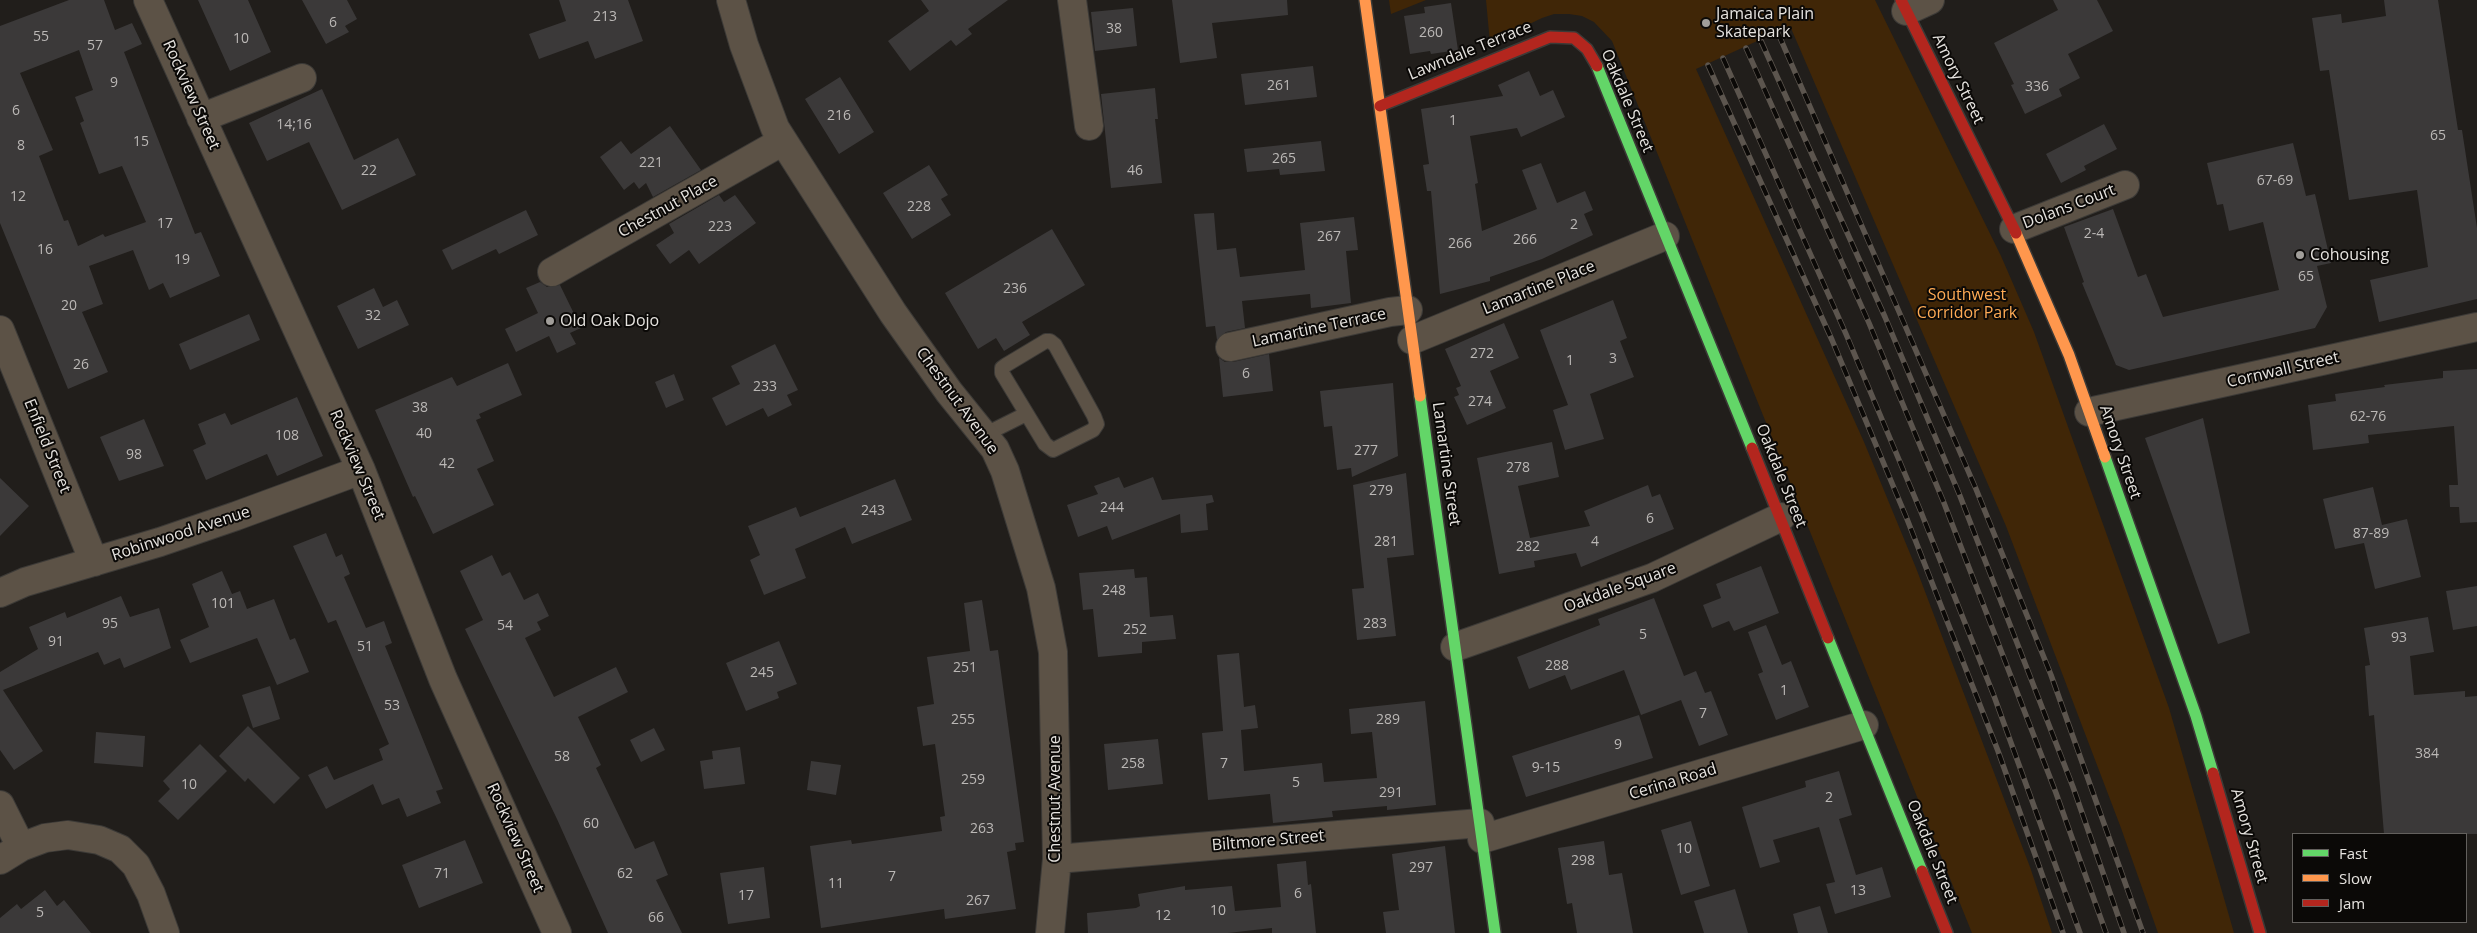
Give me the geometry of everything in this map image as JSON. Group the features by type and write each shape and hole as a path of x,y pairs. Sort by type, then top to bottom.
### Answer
{"street":[{"name":"Rockview Street","path":"148,0 361,470 443,679 557,933"},
{"name":"Chestnut Avenue","path":"731,0 744,46 775,128 893,313 949,392 995,449 1005,471 1041,588 1053,652 1056,859 1050,933"},
{"path":"1072,0 1089,126"},
{"name":"Lamartine Street","path":"1365,0 1495,933"},
{"name":"Amory Street","path":"1912,4 2057,327 2089,412 2196,716 2260,933"},
{"name":"Lawndale Terrace","path":"1380,106 1541,39 1558,35 1574,38"},
{"name":"Oakdale Street","path":"1574,38 1587,49 1600,71 1947,933"},
{"path":"202,118 302,78"},
{"name":"Chestnut Place","path":"552,272 783,141"},
{"name":"Dolans Court","path":"2014,229 2125,185"},
{"name":"Lamartine Place","path":"1412,340 1665,236"},
{"name":"Lamartine Terrace","path":"1230,347 1390,312 1408,310"},
{"name":"Cornwall Street","path":"2089,412 2477,327"},
{"name":"Enfield Street","path":"0,330 94,562"},
{"name":"Robinwood Avenue","path":"0,593 25,582 94,562 236,516 361,470"},
{"name":"Oakdale Square","path":"1455,647 1652,578 1781,517"},
{"name":"Cerina Road","path":"1481,831 1864,725"},
{"path":"0,805 11,854 45,838 68,835 99,840 120,849 136,866 151,894 165,933"},
{"name":"Biltmore Street","path":"1056,859 1481,831"}],"lane":[{"path":"1046,341 1050,341 1094,416 1096,424 1093,430 1052,450 1045,444 1026,414 1002,373 1002,368 1046,341"},
{"path":"984,435 1026,414"}],"green space":[{"path":"1389,0 1426,0 1391,14"},
{"name":"Southwest Corridor Park","path":"1486,0 1875,0 2001,256 2034,332 2169,708 2234,933 2158,933 2121,828 2006,526 1790,26 1696,69 1864,442 1916,568 2030,867 2052,933 1972,933 1612,41 1594,22 1582,16 1554,14 1490,43"}],"building":[{"path":"69,0 104,0 115,30 132,23 142,44 124,52 195,234 201,232 220,276 170,298 163,283 149,290 133,250 89,266 103,304 82,312 108,372 68,389 0,223 0,26","holes":["79,50 93,90 75,97 84,121 80,123 99,174 122,166 146,222 105,237 103,234 78,246 68,220 64,221 39,156 53,150 20,73"]},
{"path":"198,0 248,0 271,52 230,71"},
{"path":"302,0 347,0 357,19 345,26 349,32 326,44"},
{"path":"559,0 628,0 643,41 595,59 588,41 539,59 529,34 566,21"},
{"path":"921,0 1008,0 968,29 972,34 956,46 951,40 910,71 888,41 929,11"},
{"path":"1172,0 1287,0 1288,15 1212,23 1217,58 1180,63"},
{"path":"2053,0 2097,0 2113,31 2068,54 2080,78 2059,89 2062,96 2025,114 2011,85 2014,84 1994,43 2058,10"},
{"path":"2384,0 2438,0 2458,130 2462,130 2477,228 2477,299 2379,322 2370,280 2428,267 2417,190 2349,200 2329,70 2320,71 2312,18 2341,14 2342,23 2386,16"},
{"path":"1451,3 1458,50 1431,54 1430,51 1410,54 1404,16 1425,13 1424,7"},
{"path":"1133,8 1137,46 1095,51 1091,12"},
{"path":"1313,66 1317,97 1245,105 1241,74"},
{"path":"1529,71 1540,96 1553,90 1565,117 1521,137 1517,128 1470,136 1478,183 1475,184 1482,231 1537,209 1522,170 1541,163 1557,203 1585,191 1593,210 1584,214 1593,235 1542,259 1490,277 1490,281 1440,294 1431,191 1427,191 1423,165 1429,164 1421,109 1503,96 1498,85"},
{"path":"840,77 874,132 839,154 805,99"},
{"path":"1155,88 1158,119 1155,119 1162,183 1111,188 1101,94"},
{"path":"322,89 354,160 398,138 416,175 342,210 309,142 267,161 249,123"},
{"path":"2104,124 2117,149 2084,166 2086,170 2061,183 2046,154"},
{"path":"670,126 701,170 653,197 646,183 639,189 634,182 624,190 600,157 621,141 631,154"},
{"path":"1321,141 1325,171 1280,175 1279,169 1247,172 1244,149"},
{"name":"Cohousing","path":"2293,143 2306,196 2315,194 2331,263 2317,266 2327,307 2315,328 2129,370 2116,365 2082,283 2084,282 2064,227 2113,209 2138,277 2146,274 2163,317 2279,290 2263,222 2229,231 2223,204 2217,205 2207,163"},
{"path":"929,165 948,195 941,199 951,215 912,239 883,193"},
{"path":"719,195 724,202 735,195 756,223 699,264 689,250 670,264 656,245 674,233 669,224"},
{"path":"526,210 538,235 499,254 496,249 452,270 442,250"},
{"path":"1214,213 1217,250 1236,248 1240,277 1305,270 1300,223 1354,217 1358,250 1346,251 1351,303 1311,308 1310,294 1242,301 1245,328 1226,332 1217,340 1215,326 1206,327 1194,214"},
{"path":"1052,229 1085,285 1022,322 1030,335 1004,351 996,338 978,349 945,293"},
{"name":"Old Oak Dojo","path":"540,282 547,287 560,285 581,328 570,333 576,344 557,353 549,336 516,352 505,329 538,313 526,288"},
{"path":"374,288 383,307 397,300 409,325 358,349 337,306"},
{"path":"1613,300 1627,338 1620,341 1634,377 1590,394 1604,439 1565,450 1553,410 1568,405 1540,330"},
{"path":"249,314 260,340 190,370 179,344"},
{"path":"1504,323 1519,358 1490,371 1506,408 1467,425 1454,397 1459,395 1456,388 1461,386 1445,349"},
{"path":"775,344 798,390 787,395 792,405 768,417 763,408 726,426 712,398 740,384 731,366"},
{"path":"1269,354 1273,391 1223,397 1219,358 1225,362 1233,362"},
{"path":"508,363 522,395 479,414 481,418 476,420 494,461 477,469 494,505 433,534 415,496 413,497 375,410 452,377 457,386"},
{"path":"2477,369 2477,522 2460,523 2459,507 2450,507 2449,485 2458,485 2454,426 2368,435 2369,443 2313,450 2308,405 2336,401 2335,394 2385,387 2384,385 2443,378 2443,371"},
{"path":"674,374 684,400 666,408 655,382"},
{"path":"1393,383 1398,456 1352,477 1351,468 1337,470 1332,426 1324,427 1320,391"},
{"path":"297,397 323,456 277,476 267,454 206,480 193,450 206,444 198,424 225,413 231,425"},
{"path":"2203,418 2250,633 2218,644 2145,438"},
{"path":"144,419 164,466 119,481 100,437"},
{"path":"1552,442 1559,477 1518,486 1530,538 1590,526 1584,511 1648,485 1652,497 1660,494 1674,529 1581,567 1576,553 1534,561 1535,567 1499,574 1477,458"},
{"path":"1406,473 1414,555 1387,558 1396,636 1357,640 1352,589 1364,588 1353,485"},
{"path":"1119,477 1124,488 1153,477 1162,500 1212,495 1214,502 1206,504 1208,530 1181,533 1180,514 1112,540 1107,526 1078,537 1067,505 1098,494 1094,486"},
{"path":"0,478 29,506 0,536"},
{"path":"895,479 912,520 852,544 845,527 795,549 806,578 764,595 750,560 760,555 748,526 796,507 800,517"},
{"path":"2373,487 2382,525 2407,519 2421,577 2375,589 2364,543 2335,549 2323,499"},
{"path":"326,533 336,557 342,554 350,574 344,577 366,628 384,621 392,643 385,646 443,789 436,791 441,803 407,817 399,798 382,805 373,784 326,809 308,775 327,766 334,780 383,760 379,749 389,744 336,620 328,623 293,546"},
{"path":"492,555 502,576 510,572 524,600 538,593 549,616 537,622 541,630 525,638 554,697 616,667 628,692 578,717 601,765 596,768 635,849 654,841 668,875 656,880 682,933 608,933 557,819 465,629 483,620 460,571"},
{"path":"1761,566 1779,613 1734,631 1729,621 1712,628 1703,605 1721,598 1716,584"},
{"path":"1134,569 1135,578 1147,577 1150,617 1173,615 1176,639 1142,642 1142,653 1098,657 1093,609 1083,610 1079,573"},
{"path":"222,571 232,594 240,591 247,609 274,599 290,640 295,638 309,672 277,685 257,638 190,663 180,640 209,627 192,584"},
{"path":"2477,586 2477,626 2453,630 2446,591"},
{"path":"121,596 130,617 159,608 171,648 124,668 120,658 104,665 98,652 3,690 43,751 14,770 0,750 0,672 38,649 29,627 65,612 67,618"},
{"path":"1654,598 1684,676 1696,671 1705,693 1711,691 1728,735 1699,746 1681,700 1641,715 1624,670 1571,690 1565,675 1529,689 1517,657 1600,625 1598,619"},
{"path":"982,600 990,651 998,650 1024,842 1015,843 1016,850 1007,852 1016,909 945,919 944,909 821,928 810,846 851,840 852,844 942,831 940,817 945,816 935,744 923,746 917,707 934,704 927,657 970,651 964,603"},
{"path":"2428,617 2434,652 2410,656 2414,695 2465,691 2465,697 2477,696 2477,834 2384,833 2374,715 2369,716 2365,666 2370,665 2364,628"},
{"path":"1766,625 1782,665 1791,661 1809,707 1776,720 1758,674 1763,672 1748,632"},
{"path":"779,641 797,684 777,692 779,698 746,711 726,663"},
{"path":"1239,653 1244,707 1255,705 1258,728 1241,730 1244,771 1322,763 1324,782 1377,778 1372,732 1351,734 1349,709 1425,701 1436,805 1387,810 1387,806 1332,811 1333,817 1273,823 1270,794 1208,800 1202,733 1223,731 1217,655"},
{"path":"270,686 280,719 253,728 242,695"},
{"path":"1639,715 1653,758 1526,797 1512,756"},
{"path":"248,726 300,778 274,804 248,778 245,782 219,756"},
{"path":"654,728 665,750 641,762 630,740"},
{"path":"96,732 145,736 143,767 94,763"},
{"path":"1158,739 1163,784 1108,790 1104,744"},
{"path":"200,744 227,771 178,820 158,801 170,789 163,781"},
{"path":"740,747 745,784 704,789 700,761 713,759 712,751"},
{"path":"811,761 841,765 836,795 807,790"},
{"path":"1839,771 1852,815 1839,819 1856,875 1882,867 1891,897 1835,914 1826,884 1835,882 1819,827 1773,840 1780,862 1760,868 1742,807 1806,787 1805,781"},
{"path":"1691,821 1710,886 1681,895 1661,830"},
{"path":"465,840 483,883 419,908 402,865"},
{"path":"1604,841 1609,875 1622,873 1633,933 1577,933 1572,903 1567,904 1558,848"},
{"path":"1445,846 1455,933 1386,933 1383,912 1399,910 1392,854"},
{"path":"1306,861 1308,885 1311,884 1316,933 1272,933 1272,928 1228,933 1088,933 1087,913 1136,908 1140,906 1138,894 1185,886 1185,890 1232,886 1235,911 1281,907 1277,864"},
{"path":"764,867 770,918 728,924 720,873"},
{"path":"1735,889 1748,933 1704,933 1694,901"},
{"path":"45,890 57,906 64,900 91,933 0,933 0,918 17,904 21,909"},
{"path":"1820,906 1828,933 1798,933 1793,914"}],"railway":[{"path":"1778,33 1976,489 2051,675 2143,933"},
{"path":"1761,41 1885,317 1960,496 2073,787 2124,933"},
{"path":"1746,48 1869,323 1944,503 2056,793 2106,933"},
{"path":"1723,58 1846,334 1921,512 1994,696 2080,933"},
{"path":"1708,65 1832,340 1907,519 1998,751 2063,933"}],"traffic: fast":[{"path":"1597,66 1752,448"},
{"path":"1420,396 1495,933"},
{"path":"2105,457 2196,716 2213,773"},
{"path":"1828,638 1922,871"}],"traffic: slow":[{"path":"1365,0 1420,396"},
{"path":"2016,233 2069,355 2105,457"}],"traffic: jam":[{"path":"1901,0 2016,233"},
{"path":"1380,106 1550,37 1574,38 1587,49 1597,66"},
{"path":"1752,448 1828,638"},
{"path":"2213,773 2260,933"},
{"path":"1922,871 1947,933"}],"place":[{"name":"Jamaica Plain Skatepark","path":"1706,23"},
{"name":"Cohousing","path":"2300,255"},
{"name":"Old Oak Dojo","path":"550,321"}]}
